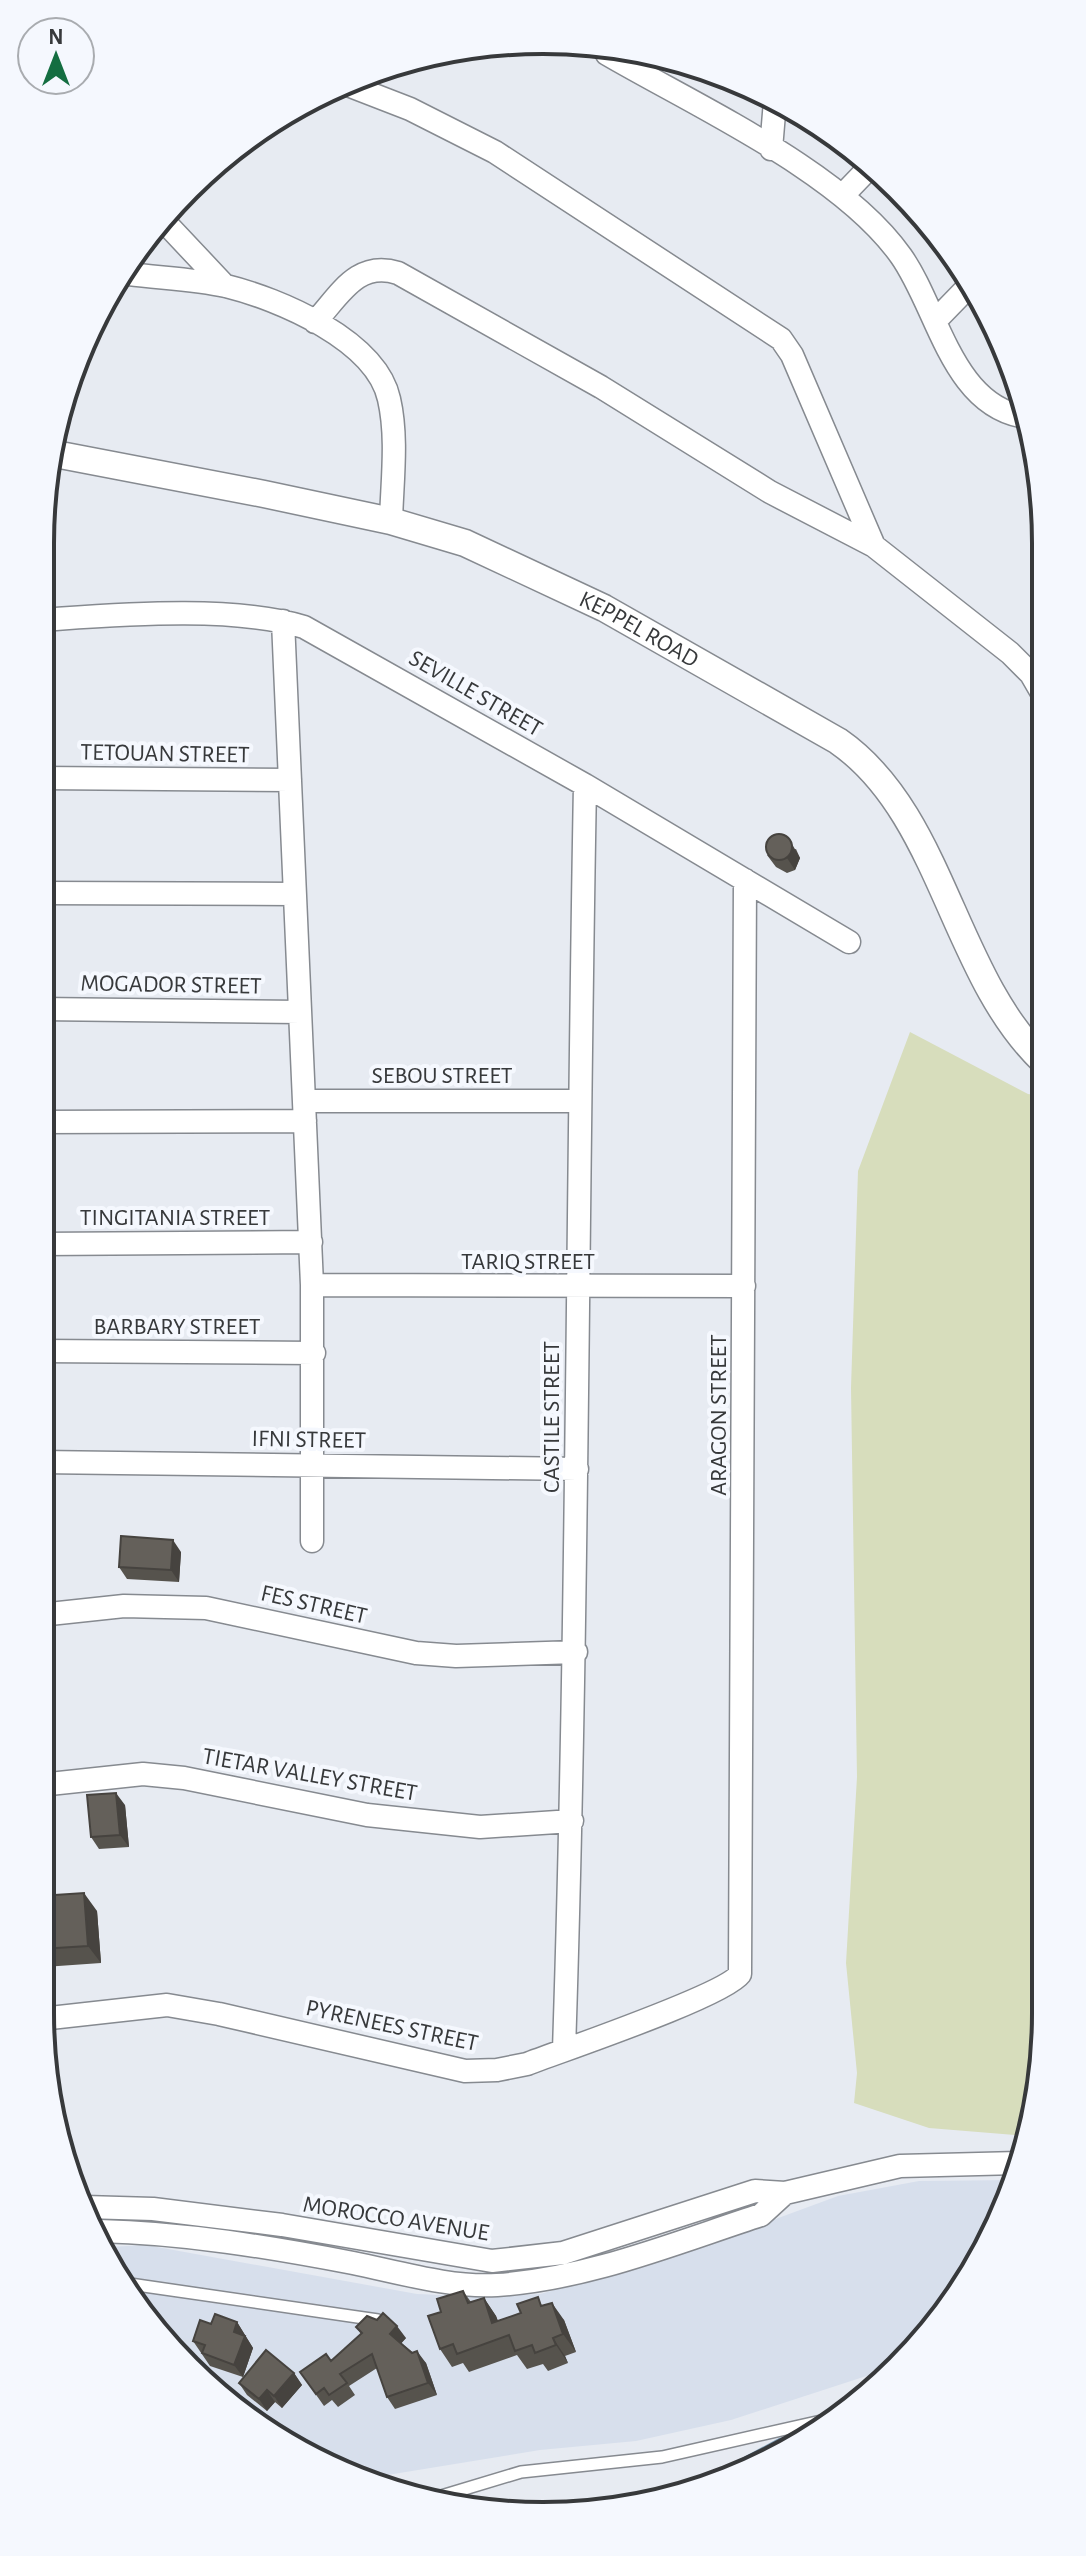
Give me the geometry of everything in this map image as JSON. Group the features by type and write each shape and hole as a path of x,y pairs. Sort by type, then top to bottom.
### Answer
{"street":[{"path":"617,60 771,149 843,195 883,232 901,256 963,373 983,400 1015,416"},
{"path":"360,90 410,109 495,152 781,339 792,355 874,546"},
{"path":"771,149 774,112"},
{"path":"843,195 863,174"},
{"path":"170,227 225,286"},
{"path":"315,322 367,270 398,273 601,387 770,492 874,546 1032,670"},
{"path":"134,275 225,286 296,311 359,351 379,372 389,399 391,521"},
{"path":"936,320 963,292"},
{"name":"KEPPEL ROAD","path":"62,455 391,521 465,543 556,584 742,685 853,751 876,773 892,796 989,985 1021,1037 1032,1049"},
{"name":"SEVILLE STREET","path":"54,619 173,615 283,621 330,640 585,785 849,942"},
{"path":"283,621 311,1242 314,1353 312,1541"},
{"name":"TETOUAN STREET","path":"54,778 290,780"},
{"name":"CASTILE STREET","path":"564,2050 576,1652 579,1101 585,785"},
{"name":"ARAGON STREET","path":"742,1950 745,880"},
{"path":"54,893 294,894"},
{"name":"MOGADOR STREET","path":"54,1009 300,1012"},
{"name":"SEBOU STREET","path":"54,1121 579,1101"},
{"name":"TINGITANIA STREET","path":"54,1244 311,1242"},
{"name":"TARIQ STREET","path":"312,1285 744,1286"},
{"name":"BARBARY STREET","path":"54,1351 314,1353"},
{"name":"IFNI STREET","path":"54,1462 577,1469"},
{"name":"FES STREET","path":"54,1614 124,1606 206,1608 416,1653 467,1656 576,1652"},
{"name":"TIETAR VALLEY STREET","path":"54,1784 143,1774 184,1778 367,1815 480,1827 572,1821"},
{"name":"PYRENEES STREET","path":"54,2018 167,2005 219,2014 465,2071 497,2070 527,2064 730,1984 740,1974 742,1950"},
{"path":"105,2231 153,2233 281,2249 441,2280 494,2286 568,2277 761,2215 785,2193 900,2166 1008,2163"},
{"name":"MOROCCO AVENUE","path":"94,2207 153,2209 268,2223 492,2261 563,2253 755,2191 785,2193"}],"lane":[{"path":"136,2285 379,2320"},
{"path":"450,2493 521,2472 662,2457 808,2424"}],"shaded area":[{"path":"1002,2180 982,2229 950,2285 911,2335 873,2374 731,2420 636,2441 540,2450 385,2475 327,2452 298,2436 271,2420 221,2381 155,2311 114,2247 146,2245 417,2294 487,2297 540,2294 661,2261 838,2196 919,2181"}],"green space":[{"path":"910,1032 1032,1095 1032,2013 1028,2077 1016,2135 929,2128 854,2103 857,2073 846,1963 857,1777 851,1388 858,1171"}],"water":[{"path":"788,2436 727,2466 779,2438"}],"building":[{"path":"779,834 788,838 792,847 788,856 779,860 770,856 766,847 770,838"},
{"path":"121,1536 173,1540 171,1570 119,1567"},
{"path":"116,1793 120,1835 91,1837 87,1795"},
{"path":"84,1893 88,1946 54,1948 54,1895"},
{"path":"463,2291 468,2303 484,2298 492,2323 521,2313 517,2304 538,2297 541,2306 552,2303 563,2334 553,2338 556,2345 535,2353 532,2345 515,2351 509,2335 457,2354 453,2344 440,2349 428,2316 441,2312 437,2299"},
{"path":"383,2313 397,2326 390,2334 412,2353 417,2351 428,2383 387,2397 372,2354 340,2374 347,2383 329,2395 324,2388 316,2394 300,2372 326,2354 331,2361 362,2333 356,2327 367,2316 377,2320"},
{"path":"215,2314 237,2322 234,2332 245,2336 234,2365 202,2353 205,2345 193,2341 200,2320 211,2324"},
{"path":"266,2350 294,2373 274,2396 267,2390 259,2399 239,2383"}]}
